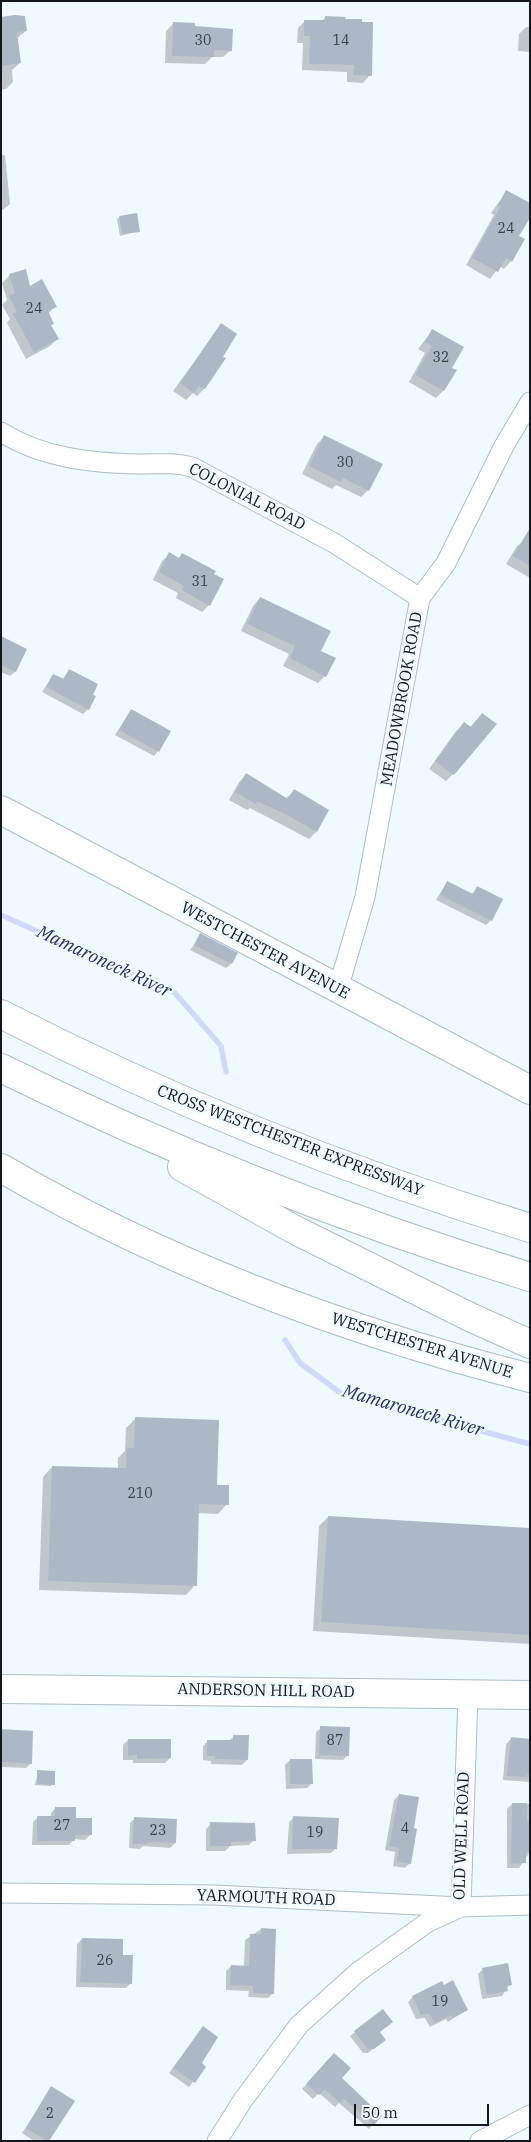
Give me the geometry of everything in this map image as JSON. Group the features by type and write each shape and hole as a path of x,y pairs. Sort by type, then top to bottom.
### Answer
{"main road":[{"name":"WESTCHESTER AVENUE","path":"1,810 530,1090"},
{"name":"CROSS WESTCHESTER EXPRESSWAY","path":"1,1014 130,1078 251,1129 372,1175 530,1228"},
{"path":"1,1068 53,1094 297,1231 472,1318 530,1344"},
{"path":"53,1094 172,1146 295,1196 418,1241 530,1277"},
{"name":"WESTCHESTER AVENUE","path":"4,1170 154,1248 247,1288 406,1345 530,1378"},
{"name":"ANDERSON HILL ROAD","path":"1,1689 530,1694"}],"street":[{"name":"MEADOWBROOK ROAD","path":"338,989 365,897 420,598 446,563 504,446 530,402"},
{"name":"COLONIAL ROAD","path":"1,432 49,453 95,463 176,462 192,466 334,543 420,598"},
{"name":"OLD WELL ROAD","path":"217,2141 243,2100 299,2025 358,1972 428,1922 461,1908 468,1693"},
{"name":"YARMOUTH ROAD","path":"1,1893 214,1895 461,1908 530,1905"},
{"path":"480,2141 530,2115"}],"building":[{"path":"25,16 27,31 17,32 21,63 1,66 1,17"},
{"path":"325,16 362,19 362,22 373,22 372,76 353,75 354,65 309,64 310,36 304,36 304,20 325,20"},
{"path":"173,22 195,23 195,26 233,29 232,51 214,50 214,57 172,56"},
{"path":"506,190 530,203 530,218 519,236 525,239 512,262 506,258 498,272 472,258 500,207 498,205"},
{"path":"137,213 140,232 122,234 119,216"},
{"path":"26,269 30,286 42,279 57,307 48,311 54,324 51,325 59,339 34,352 13,314 17,312 9,296 15,293 9,274"},
{"path":"221,323 237,334 223,357 226,358 205,389 199,386 194,393 180,383"},
{"path":"432,329 464,347 452,368 457,370 444,391 415,375 432,346 425,342"},
{"path":"324,435 383,464 369,491 343,478 341,482 309,466"},
{"path":"530,528 530,566 513,556"},
{"path":"169,552 179,558 182,553 216,571 214,574 224,579 210,606 182,590 184,586 159,572"},
{"path":"260,597 331,631 321,651 336,658 326,677 290,658 295,646 247,624"},
{"path":"1,636 27,649 16,672 1,665"},
{"path":"69,669 98,684 93,695 96,696 89,710 46,687 53,674 64,679"},
{"path":"131,709 171,731 159,752 119,730"},
{"path":"482,713 497,724 454,775 435,761 464,722 471,727"},
{"path":"246,773 288,799 294,789 329,810 317,832 285,814 257,801 256,804 235,792"},
{"path":"447,881 473,894 477,886 503,899 492,921 440,895"},
{"path":"200,933 238,953 232,964 194,945"},
{"path":"135,1417 219,1420 217,1485 229,1485 229,1505 199,1504 197,1586 48,1581 52,1466 126,1468 127,1448 134,1448"},
{"path":"328,1516 530,1528 530,1635 321,1622"},
{"path":"320,1726 350,1727 349,1756 319,1755"},
{"path":"1,1729 33,1731 32,1764 1,1762"},
{"path":"233,1735 249,1735 248,1760 215,1759 215,1756 207,1756 207,1740 233,1740"},
{"path":"511,1737 530,1739 530,1774 527,1774 527,1777 507,1776"},
{"path":"128,1739 171,1739 171,1758 137,1759 137,1755 128,1756"},
{"path":"290,1759 312,1759 313,1784 290,1784"},
{"path":"37,1770 55,1771 55,1785 37,1784"},
{"path":"399,1794 419,1797 414,1828 417,1829 411,1864 397,1861 399,1848 389,1846"},
{"path":"512,1803 527,1803 527,1821 530,1821 530,1852 526,1852 526,1863 511,1864"},
{"path":"55,1807 76,1807 76,1818 92,1818 92,1835 75,1835 75,1841 37,1841 37,1816 55,1816"},
{"path":"293,1816 339,1818 337,1849 292,1849"},
{"path":"134,1817 177,1819 176,1843 147,1842 147,1844 133,1844"},
{"path":"210,1822 255,1823 256,1841 231,1842 231,1846 210,1846"},
{"path":"261,1928 276,1929 274,1994 253,1993 253,1986 230,1985 231,1965 249,1966 250,1934 261,1934"},
{"path":"82,1938 123,1939 123,1955 133,1955 132,1984 80,1982"},
{"path":"508,1963 512,1985 507,1986 508,1991 487,1995 482,1968"},
{"path":"453,1980 468,2010 453,2018 451,2015 435,2023 430,2014 421,2015 412,1996 442,1981 444,1985"},
{"path":"383,2009 393,2022 380,2032 386,2040 374,2049 368,2049 354,2031"},
{"path":"203,2026 218,2037 202,2063 206,2067 195,2083 173,2068"},
{"path":"334,2053 351,2068 342,2078 382,2116 374,2125 344,2099 340,2103 325,2089 319,2095 306,2084"},
{"path":"51,2086 75,2101 49,2141 47,2141 26,2128"}],"waterway":[{"name":"Mamaroneck River","path":"1,915 175,993 221,1046 226,1072"},
{"name":"Mamaroneck River","path":"285,1340 300,1363 342,1394 530,1444"}]}
